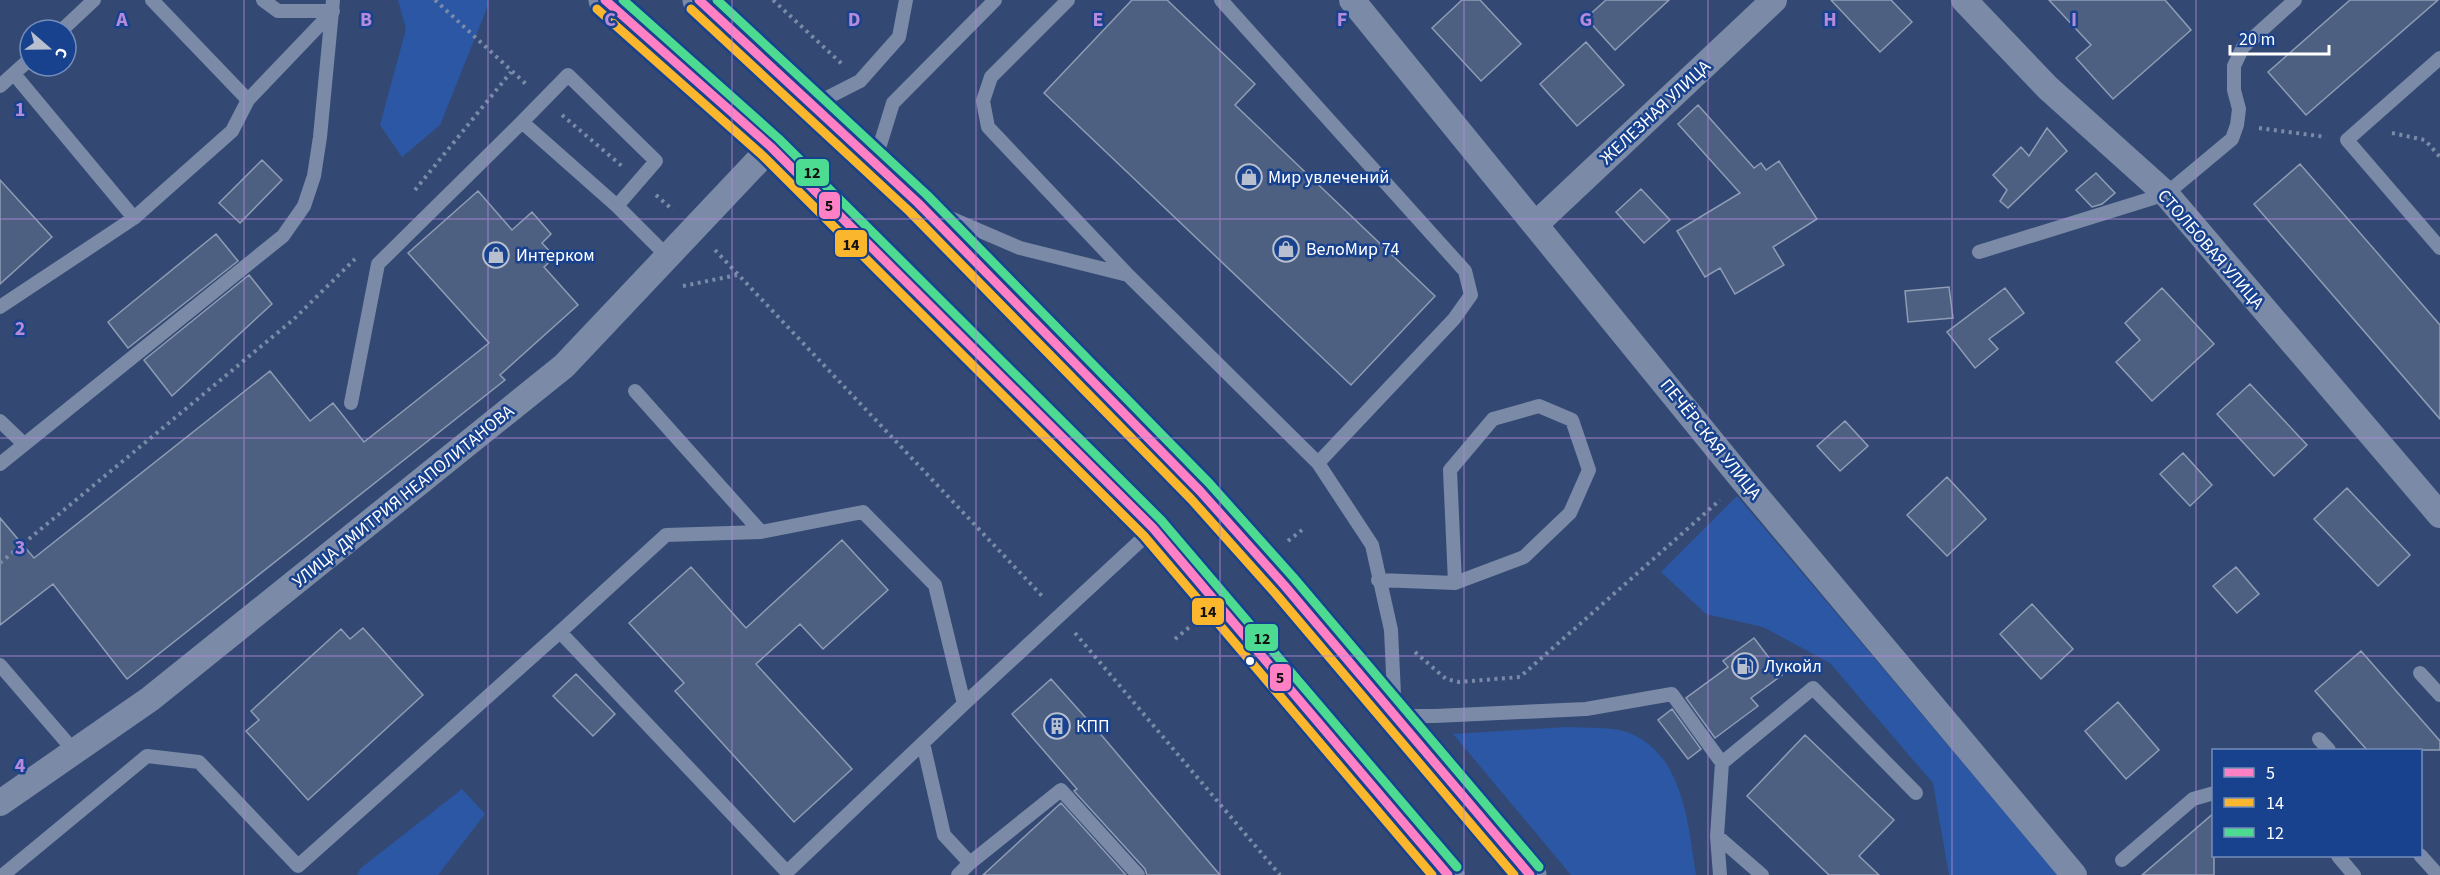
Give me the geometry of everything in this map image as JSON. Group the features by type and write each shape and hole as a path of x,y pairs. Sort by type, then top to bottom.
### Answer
{"main road":[{"path":"605,0 771,147 1154,528 1448,875"},
{"path":"699,0 918,203 1200,491 1530,875"}],"street":[{"name":"ПЕЧЁРСКАЯ УЛИЦА","path":"1352,0 1743,480 2074,875"},
{"name":"ЖЕЛЕЗНАЯ УЛИЦА","path":"1536,224 1774,0"},
{"name":"СТОЛБОВАЯ УЛИЦА","path":"1964,0 2048,88 2166,194 2440,515"},
{"name":"УЛИЦА ДМИТРИЯ НЕАПОЛИТАНОВА","path":"0,804 150,699 564,366 771,147"}],"lane":[{"path":"75,18 94,0"},
{"path":"152,0 248,100"},
{"path":"263,0 278,11 333,6"},
{"path":"811,106 860,81 899,37 906,0"},
{"path":"874,163 893,103 995,0"},
{"path":"1068,0 991,77 982,101 988,128 1128,275 1318,463 1372,545 1391,630 1395,716 1586,709 1672,694 1722,763 1717,836 1720,875"},
{"path":"1221,0 1465,271 1471,295 1454,319 1318,463"},
{"path":"1979,252 2166,194 2232,139 2239,108 2234,90 2234,66 2243,47 2295,0"},
{"path":"0,307 134,218 232,131 248,100 333,6"},
{"path":"0,464 283,236 304,206 314,176 333,6"},
{"path":"2440,58 2347,140 2440,248"},
{"path":"0,86 18,70"},
{"path":"14,74 134,218"},
{"path":"351,403 378,264 568,75 656,161 617,206"},
{"path":"522,122 617,206 667,256"},
{"path":"918,203 1020,248 1128,275"},
{"path":"635,391 761,532"},
{"path":"1378,580 1455,583 1524,557 1570,513 1589,470 1572,420 1539,406 1493,419 1450,470 1455,583"},
{"path":"0,421 24,444"},
{"path":"3,875 147,756 199,762 296,871 666,535 761,532 864,512 935,585 964,704"},
{"path":"560,632 788,872 964,704 1154,528"},
{"path":"0,665 75,752"},
{"path":"2420,673 2440,695"},
{"path":"1722,763 1813,688 1916,793"},
{"path":"2319,739 2328,749"},
{"path":"923,743 944,835 970,863"},
{"path":"958,875 1061,790 1138,875"},
{"path":"2122,860 2193,799 2212,794"},
{"path":"1717,836 1762,875"},
{"path":"2422,856 2438,875"},
{"path":"2339,857 2354,875"}],"path":[{"path":"435,0 511,72 694,228 1060,616 1280,875"},
{"path":"774,0 860,81"},
{"path":"411,196 511,72"},
{"path":"2237,125 2347,140"},
{"path":"2362,126 2425,140 2440,157"},
{"path":"0,563 294,319 359,255"},
{"path":"1391,630 1446,679 1460,682 1520,677 1743,480"}],"shaded area":[{"path":"398,0 487,0 489,3 440,125 402,157 380,125 406,29"},
{"path":"1737,496 2058,875 1949,875 1933,783 1830,663 1763,627 1706,614 1661,572"},
{"path":"1567,727 1621,730 1646,742 1661,756 1672,773 1686,813 1696,875 1571,875 1453,734"},
{"path":"462,789 485,814 438,875 357,875 361,868"}],"building":[{"path":"1132,0 1167,0 1255,84 1235,105 1435,296 1351,385 1044,93"},
{"path":"1462,0 1480,0 1521,44 1481,81 1432,28"},
{"path":"1606,0 1669,0 1615,50 1586,18"},
{"path":"1831,0 1891,0 1912,22 1880,52"},
{"path":"2049,0 2165,0 2191,30 2113,99 2076,58 2091,45"},
{"path":"2350,0 2438,0 2306,115 2268,72"},
{"path":"1586,42 1624,85 1577,126 1540,84"},
{"path":"1698,105 1754,168 1761,163 1766,170 1779,161 1817,219 1773,247 1784,265 1735,294 1720,268 1705,277 1677,231 1740,193 1678,124"},
{"path":"2047,128 2067,151 2008,208 2000,201 2007,190 1993,175 2021,147 2029,156"},
{"path":"262,160 282,180 240,223 219,203"},
{"path":"2300,164 2440,325 2440,419 2254,204"},
{"path":"2096,173 2115,193 2102,204 2092,207 2076,190"},
{"path":"0,180 52,237 0,284"},
{"path":"1641,189 1670,220 1644,243 1616,212"},
{"path":"478,191 512,230 532,212 551,234 542,243 555,257 544,267 578,305 500,375 505,380 127,679 53,584 0,625 0,518 34,558 270,371 310,421 333,403 364,442 489,343 408,253"},
{"path":"216,234 238,261 128,348 108,322"},
{"path":"249,275 272,304 172,396 144,360"},
{"path":"1949,287 1953,318 1908,322 1905,291"},
{"path":"2005,288 2024,313 1989,339 1998,349 1975,368 1947,332"},
{"path":"2162,288 2214,344 2152,401 2116,362 2140,340 2125,323"},
{"path":"2250,384 2307,445 2274,476 2217,414"},
{"path":"1845,421 1868,446 1840,471 1817,446"},
{"path":"2183,453 2212,485 2190,506 2160,474"},
{"path":"1947,477 1986,519 1947,556 1907,515"},
{"path":"2347,488 2410,555 2378,586 2314,519"},
{"path":"842,540 888,590 823,649 800,624 756,664 852,769 794,822 675,691 684,683 629,623 691,567 746,628"},
{"path":"2236,567 2259,594 2237,613 2213,586"},
{"path":"2032,604 2073,649 2041,679 2000,634"},
{"path":"363,628 423,695 308,800 246,731 259,720 251,711 341,629 350,639"},
{"path":"1754,638 1782,675 1751,698 1758,706 1715,738 1686,698 1728,667 1723,661"},
{"path":"2361,651 2440,741 2440,750 2366,749 2315,691"},
{"path":"576,674 615,714 593,736 553,696"},
{"path":"1051,679 1220,875 1147,875 1145,869 1074,791 1077,789 1012,714"},
{"path":"2118,702 2159,750 2126,779 2085,731"},
{"path":"1672,709 1701,749 1688,759 1658,720"},
{"path":"1805,735 1894,820 1859,856 1879,875 1829,875 1747,796"},
{"path":"1061,803 1126,875 983,875"},
{"path":"2212,815 2214,875 2142,875"}],"transit line":[{"name":"5","path":"605,0 771,147 1153,528 1448,875"},
{"name":"12","path":"623,0 779,139 1161,520 1457,867"},
{"name":"5","path":"699,0 918,203 1200,491 1284,585 1530,875"},
{"name":"12","path":"717,0 927,195 1209,483 1293,577 1539,867"},
{"name":"14","path":"597,9 763,156 1144,536 1432,875"},
{"name":"14","path":"691,9 910,212 1191,499 1275,593 1514,875"}],"place":[{"name":"Мир увлечений","path":"1249,177"},
{"name":"ВелоМир 74","path":"1286,249"},
{"name":"Интерком","path":"496,255"},
{"name":"Лукойл","path":"1745,666"},
{"name":"КПП","path":"1057,726"}]}
